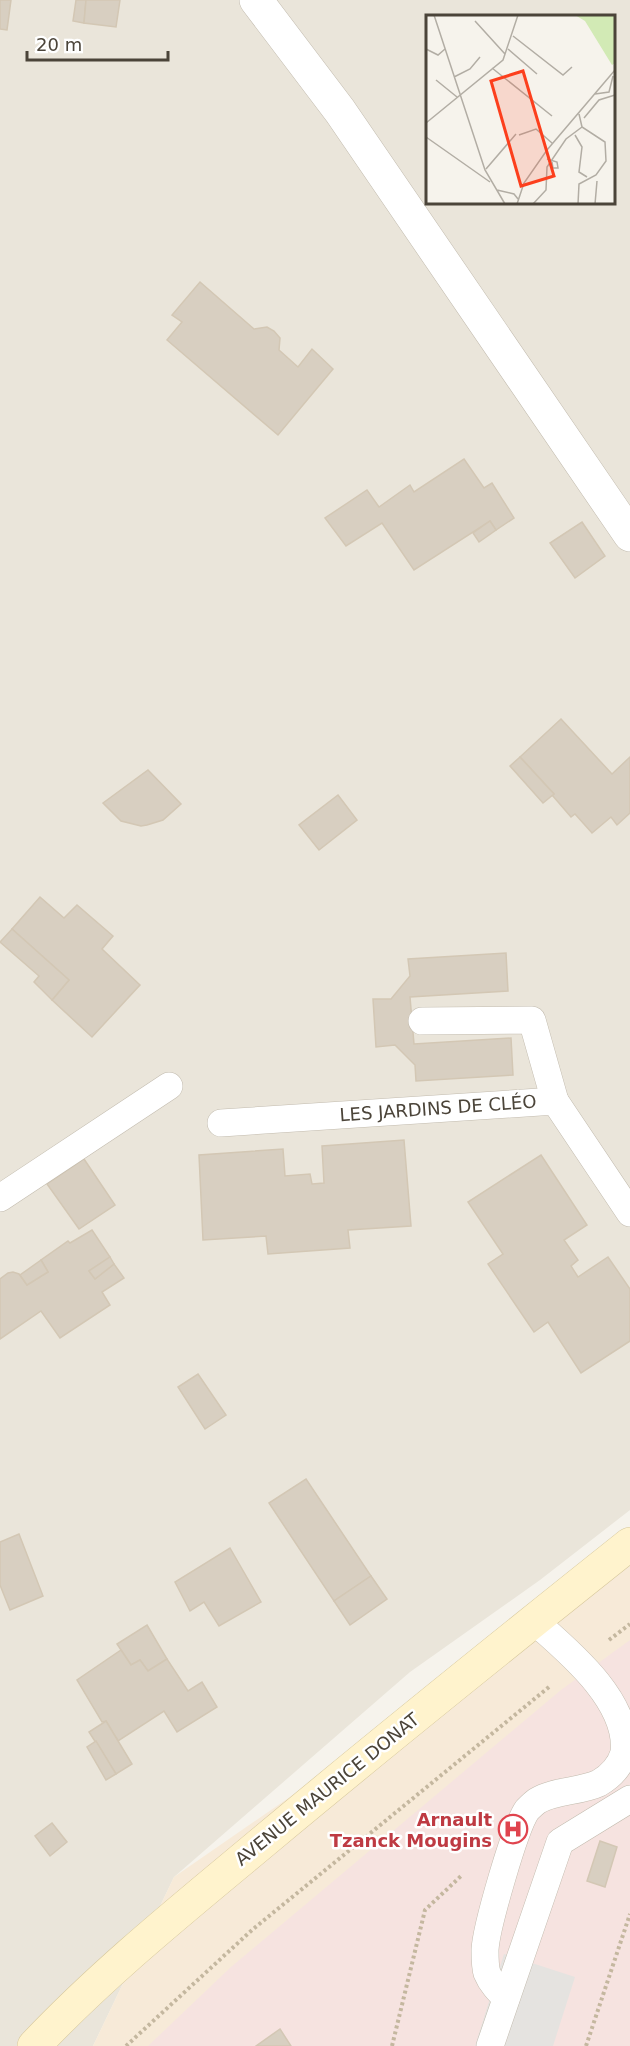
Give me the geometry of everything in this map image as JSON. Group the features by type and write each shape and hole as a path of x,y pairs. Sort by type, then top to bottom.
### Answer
{"main road":[{"name":"AVENUE MAURICE DONAT","path":"34,2046 69,2009 146,1939 333,1783 630,1544"}],"street":[{"path":"256,0 340,111 630,535"}],"lane":[{"path":"423,1021 532,1020 555,1101"},
{"path":"0,1198 169,1086"},
{"name":"LES JARDINS DE CLÉO","path":"221,1123 555,1101 630,1213"},
{"path":"534,1621 589,1669 630,1710"},
{"path":"506,1998 494,1986 487,1972 485,1950 494,1909 515,1840 526,1811 537,1801 598,1783 621,1763 627,1745 625,1728 620,1707 609,1691"},
{"path":"490,2046 560,1842 630,1798"}],"path":[{"path":"126,2046 252,1930 551,1686"},
{"path":"392,2046 425,1910 492,1848 515,1840"},
{"path":"586,2046 630,1914"}],"shaded area":[{"path":"0,0 630,0 630,1510 540,1580 410,1672 174,1877 93,2046 0,2046"},
{"name":"Arnault Tzanck Mougins","path":"630,1562 630,2046 93,2046 174,1877"},
{"name":"Arnault Tzanck Mougins","path":"630,1640 630,2046 148,2046 231,1967 561,1690"},
{"path":"504,1954 575,1977 553,2046 475,2046"}],"building":[{"path":"0,0 11,0 7,30 0,29"},
{"path":"76,0 86,0 84,23 73,21"},
{"path":"86,0 120,0 116,27 84,23"},
{"path":"200,282 254,329 267,327 274,331 280,338 279,350 298,367 312,349 333,369 278,435 167,340 182,322 172,315"},
{"path":"464,459 484,488 492,483 514,518 496,530 490,521 414,570 382,523 346,546 325,518 367,490 379,507 410,485 414,492"},
{"path":"490,521 496,530 479,542 473,533"},
{"path":"582,522 605,556 575,578 550,543"},
{"path":"561,719 612,774 630,757 630,813 617,825 611,817 592,833 575,814 571,817 552,795 554,794 520,757"},
{"path":"520,757 554,794 543,803 510,766"},
{"path":"148,770 181,804 163,820 147,825 141,826 121,821 103,803"},
{"path":"338,795 357,820 319,850 299,825"},
{"path":"40,897 64,918 77,905 113,936 102,949 140,985 92,1037 52,1000 69,980 12,929"},
{"path":"12,929 69,980 52,1000 34,982 39,976 0,942"},
{"path":"506,953 508,991 410,997 414,1044 511,1038 513,1075 416,1081 415,1065 395,1045 376,1047 373,999 391,999 410,976 408,959"},
{"path":"404,1140 411,1226 348,1230 350,1248 268,1254 266,1236 203,1240 199,1155 283,1149 285,1176 310,1174 312,1184 324,1183 322,1146"},
{"path":"541,1155 587,1225 564,1240 578,1260 571,1266 578,1277 608,1257 630,1289 630,1341 581,1373 548,1322 534,1332 488,1264 503,1254 468,1202"},
{"path":"84,1159 115,1205 79,1229 47,1184"},
{"path":"92,1230 110,1257 89,1271 95,1279 114,1264 124,1278 102,1292 110,1305 60,1338 41,1311 0,1339 0,1279 13,1272 19,1274 27,1285 48,1272 41,1260 68,1241 70,1243"},
{"path":"110,1257 114,1264 95,1279 89,1271"},
{"path":"41,1260 48,1272 27,1285 20,1275"},
{"path":"198,1374 226,1415 205,1429 178,1387"},
{"path":"306,1479 371,1576 334,1601 269,1503"},
{"path":"19,1534 43,1596 10,1610 0,1585 0,1542"},
{"path":"230,1548 261,1602 219,1626 204,1602 190,1611 175,1582"},
{"path":"371,1576 387,1599 350,1625 334,1601"},
{"path":"147,1625 167,1659 148,1671 140,1660 131,1665 117,1644"},
{"path":"121,1650 131,1665 140,1660 148,1671 167,1659 188,1691 202,1682 217,1707 177,1732 164,1711 118,1741 106,1721 102,1722 77,1680"},
{"path":"106,1721 132,1764 116,1774 89,1732"},
{"path":"96,1741 116,1774 106,1780 87,1747"},
{"path":"52,1823 67,1842 50,1856 35,1836"},
{"path":"600,1841 617,1847 605,1887 587,1881"},
{"path":"280,2029 291,2046 256,2046"}],"place":[{"name":"Arnault Tzanck Mougins","path":"513,1829"}]}
